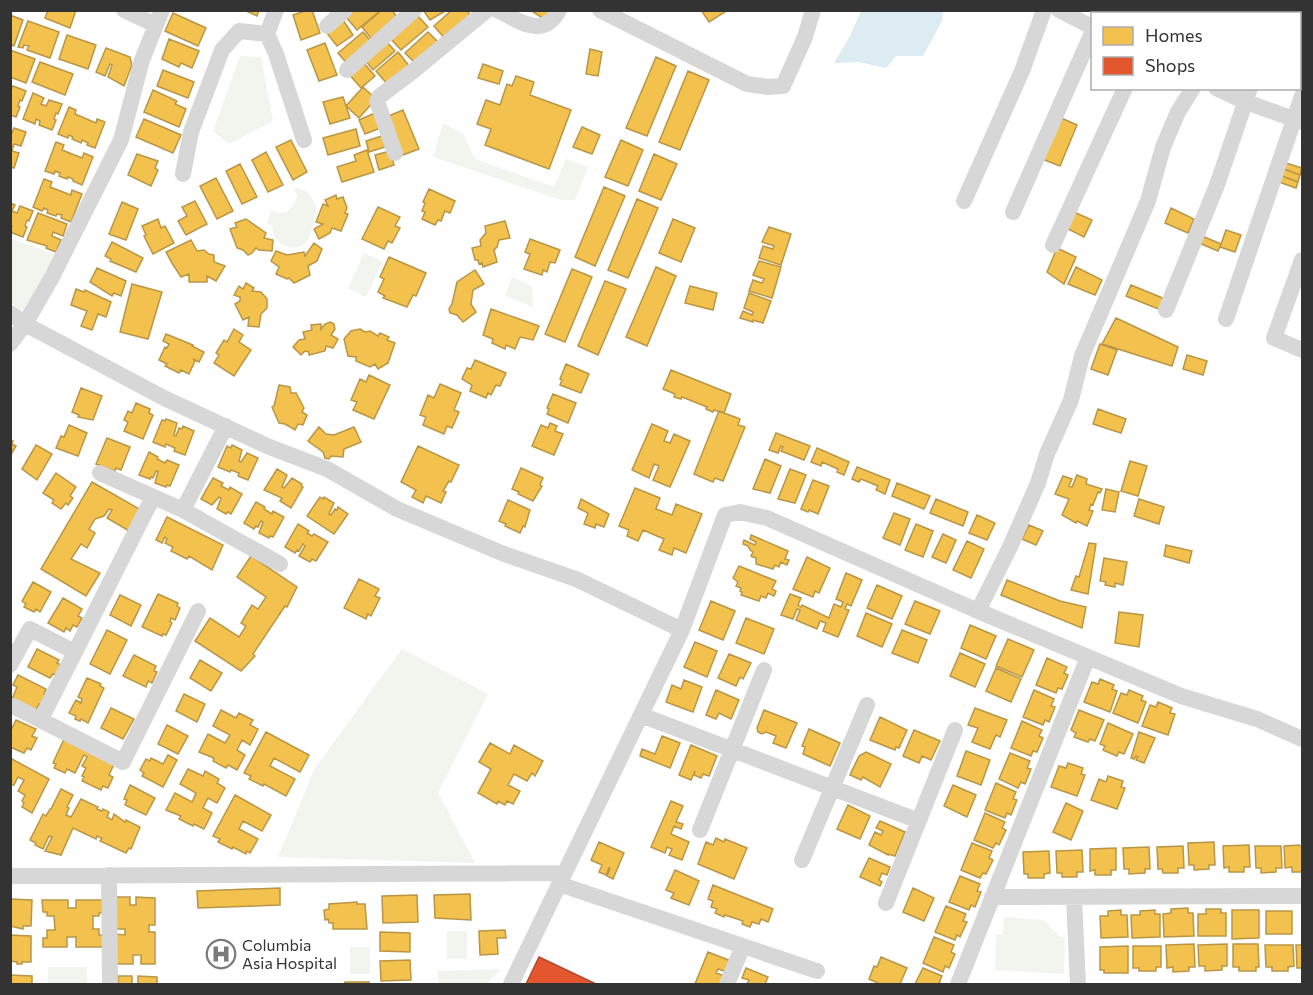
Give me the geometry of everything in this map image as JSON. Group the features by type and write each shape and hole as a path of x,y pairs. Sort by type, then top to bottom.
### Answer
{"street":[{"path":"10,344 25,324 52,277 121,140 142,60 159,18 124,10"},
{"path":"276,10 267,34 276,54 304,140"},
{"path":"327,26 345,10"},
{"path":"347,70 414,10"},
{"path":"395,153 377,101 380,96 487,10"},
{"path":"497,10 530,26 541,27 553,21 559,10"},
{"path":"600,10 747,84 768,87 783,86 805,37 813,10"},
{"path":"964,201 1022,71 1044,10"},
{"path":"1059,10 1091,26"},
{"path":"183,174 191,132 222,50 239,31 267,34"},
{"path":"1013,212 1091,35"},
{"path":"1053,245 1124,90"},
{"path":"978,611 1038,483 1047,454 1071,400 1083,356 1148,201 1163,147 1178,111 1192,90"},
{"path":"1225,90 1248,95 1298,121"},
{"path":"1166,310 1213,195 1248,95"},
{"path":"1226,319 1298,121 1302,96"},
{"path":"1302,260 1274,338 1302,350"},
{"path":"10,314 154,393 267,446 327,469 398,509 504,554 576,579 682,630"},
{"path":"183,510 226,426"},
{"path":"100,473 183,510 280,564"},
{"path":"40,719 153,497"},
{"path":"511,984 682,630 725,514 740,512 767,518 978,611 1181,696 1257,719 1302,739"},
{"path":"13,706 123,762 198,611"},
{"path":"10,665 30,629 75,652"},
{"path":"957,984 1088,657"},
{"path":"700,830 764,670"},
{"path":"801,860 867,705"},
{"path":"641,715 919,821"},
{"path":"886,903 955,730"},
{"path":"109,875 110,984"},
{"path":"10,876 562,879 817,971"},
{"path":"992,897 1302,896"},
{"path":"1074,898 1078,984"},
{"path":"727,984 743,946"}],"shaded area":[{"path":"861,11 943,11 942,21 923,56 896,56 886,68 859,62 834,63"},
{"path":"240,56 261,57 273,121 229,144 213,131"},
{"path":"443,123 463,134 475,159 554,187 566,159 588,167 575,200 561,200 433,157"},
{"path":"293,188 302,189 308,193 317,207 308,239 303,244 291,248 280,243 273,232 272,225 267,224 271,210 278,213 287,212 295,203 297,195"},
{"path":"10,238 57,255 26,314 11,303"},
{"path":"364,253 383,262 366,297 348,288"},
{"path":"512,277 532,286 533,307 505,295"},
{"path":"402,649 488,694 438,793 475,863 278,857 315,768"},
{"path":"1004,917 1044,920 1060,937 1065,937 1064,974 995,970 996,934 1003,934"},
{"path":"447,931 467,931 467,959 447,959"},
{"path":"350,947 370,947 370,974 350,974"},
{"path":"48,967 87,967 87,984 48,984"},
{"path":"501,969 487,984 438,984 438,971"}],"building: Homes":[{"path":"48,10 76,10 70,28 45,18"},
{"path":"244,10 259,10 257,16"},
{"path":"312,10 320,33 301,40 293,15"},
{"path":"352,10 381,10 357,30 345,16"},
{"path":"382,10 392,10 400,21 374,42 362,27"},
{"path":"423,10 447,10 430,20"},
{"path":"452,10 466,10 472,17 446,40 434,26"},
{"path":"530,10 553,10 544,19"},
{"path":"701,10 728,10 709,22"},
{"path":"173,13 206,28 198,46 165,31"},
{"path":"10,15 23,20 14,46 10,44"},
{"path":"418,16 428,27 401,50 391,39"},
{"path":"343,20 353,35 337,46 326,32"},
{"path":"28,21 59,32 50,58 27,50 29,46 18,47"},
{"path":"363,32 374,45 349,66 338,53"},
{"path":"428,32 439,43 416,64 405,53"},
{"path":"67,35 96,45 88,69 59,59"},
{"path":"169,39 199,51 192,68 181,63 179,67 162,59"},
{"path":"386,41 395,51 373,70 365,60"},
{"path":"325,43 337,75 319,81 307,50"},
{"path":"106,48 130,57 132,65 124,86 108,77 112,65 110,64 105,76 96,72"},
{"path":"590,49 602,52 598,76 586,74"},
{"path":"10,50 35,59 26,83 10,77"},
{"path":"398,52 410,67 388,85 376,71"},
{"path":"656,57 676,66 647,136 626,128"},
{"path":"362,61 375,76 361,88 348,73"},
{"path":"40,62 73,74 65,95 32,82"},
{"path":"483,64 503,71 499,84 478,78"},
{"path":"163,70 194,82 188,98 157,86"},
{"path":"688,71 709,80 680,150 659,142"},
{"path":"516,76 534,82 530,95 571,110 549,169 485,145 491,129 477,124 486,100 500,105 507,84 512,86"},
{"path":"13,86 26,91 22,101 20,100 16,117 10,115 10,92"},
{"path":"363,87 376,99 359,118 346,106"},
{"path":"153,90 177,101 175,104 186,109 179,127 144,112"},
{"path":"33,93 44,98 41,104 46,106 49,100 62,104 58,114 56,113 52,130 39,125 40,121 36,119 35,124 23,119"},
{"path":"343,97 350,118 330,124 323,102"},
{"path":"69,107 76,110 75,114 96,123 97,119 105,122 95,148 82,140 81,143 72,139 73,137 69,135 68,138 58,134"},
{"path":"403,110 419,149 403,155 386,117"},
{"path":"377,112 383,127 365,134 359,120"},
{"path":"1059,117 1077,125 1060,166 1042,159"},
{"path":"144,119 181,135 173,153 136,137"},
{"path":"582,127 600,135 592,154 573,147"},
{"path":"14,128 26,132 21,146 14,144 12,151 19,153 14,168 10,167 10,138"},
{"path":"356,129 360,146 328,155 323,138"},
{"path":"385,135 388,146 369,152 366,141"},
{"path":"291,140 307,172 293,180 276,147"},
{"path":"621,140 643,150 628,186 605,177"},
{"path":"56,142 64,145 62,150 82,158 84,153 93,157 82,185 68,177 67,179 59,176 60,173 55,171 54,174 45,171"},
{"path":"367,150 374,172 342,182 337,167 356,161 354,155"},
{"path":"390,151 394,165 379,170 375,155"},
{"path":"266,152 283,185 268,192 252,160"},
{"path":"137,154 158,161 155,168 158,170 151,186 128,175"},
{"path":"654,154 677,164 661,200 639,191"},
{"path":"1286,163 1302,168 1300,175 1284,169"},
{"path":"240,164 257,197 242,204 226,171"},
{"path":"1284,169 1300,175 1298,182 1282,176"},
{"path":"1282,176 1298,182 1296,188 1279,182"},
{"path":"216,178 233,211 217,219 200,186"},
{"path":"44,179 52,182 50,187 71,195 72,190 82,194 71,222 61,218 62,215 57,214 56,216 47,213 48,210 44,208 42,211 33,207"},
{"path":"604,187 625,196 595,266 575,257"},
{"path":"429,189 455,201 450,213 445,211 441,221 438,220 435,225 422,219 425,212 422,211 425,203 423,202"},
{"path":"336,195 337,199 343,197 347,208 345,213 348,214 341,231 332,228 330,233 319,239 314,229 323,224 316,222 323,204 328,206 325,200"},
{"path":"637,199 658,208 628,278 608,270"},
{"path":"195,201 207,224 186,235 178,221 187,216 182,207"},
{"path":"122,202 138,209 126,240 109,234"},
{"path":"10,203 15,205 12,211 17,213 20,206 33,211 29,221 27,220 23,237 10,232 12,226 10,225"},
{"path":"378,207 400,217 395,226 400,228 392,243 388,241 384,249 362,239"},
{"path":"1171,208 1194,219 1188,233 1165,223"},
{"path":"1074,212 1092,220 1084,237 1066,228"},
{"path":"38,213 67,224 63,236 53,232 52,236 61,240 56,252 46,248 47,246 27,240"},
{"path":"158,219 161,228 165,226 174,243 153,254 142,226"},
{"path":"246,219 266,233 264,238 273,240 272,251 256,248 248,255 237,248 230,229 237,227 235,223"},
{"path":"673,219 695,228 681,262 659,253"},
{"path":"505,221 510,238 499,240 494,250 497,262 483,267 482,263 479,264 478,260 475,260 472,248 481,246 480,240 486,233 485,226"},
{"path":"769,227 791,234 781,265 759,258 763,246 773,249 774,246 762,242"},
{"path":"1226,230 1241,235 1235,252 1220,247"},
{"path":"1202,236 1221,244 1218,251 1199,243"},
{"path":"530,239 560,250 555,263 550,262 547,272 543,270 542,275 524,269 530,254 525,252"},
{"path":"191,240 197,251 204,250 214,255 214,262 225,266 216,281 207,276 207,282 189,282 189,274 181,277 172,263 166,252"},
{"path":"112,242 143,258 136,272 110,261 111,259 105,256"},
{"path":"314,243 322,249 317,261 308,266 310,275 294,283 289,278 276,274 279,267 271,261 276,251 287,255 304,252 305,256"},
{"path":"1057,248 1076,257 1064,284 1047,272"},
{"path":"389,257 426,273 416,296 413,295 407,307 383,298 385,296 378,292 384,279 380,277"},
{"path":"759,261 781,267 772,298 749,291 753,280 762,283 764,279 753,275"},
{"path":"656,267 676,276 647,346 626,337"},
{"path":"1076,267 1102,280 1095,295 1068,284"},
{"path":"97,268 126,281 121,296 114,293 112,296 90,282"},
{"path":"572,269 592,277 565,342 545,334"},
{"path":"475,270 484,284 473,290 471,304 476,312 463,322 457,315 450,313 449,309 457,282"},
{"path":"605,281 626,289 598,355 578,346"},
{"path":"246,283 254,288 252,291 261,292 267,299 267,308 261,314 259,327 248,326 249,317 243,320 235,304 240,301 240,297 234,295 239,286 243,289"},
{"path":"132,284 162,292 148,339 120,332"},
{"path":"1131,285 1165,299 1161,310 1126,296"},
{"path":"690,286 717,293 713,310 685,303"},
{"path":"76,289 84,292 85,290 111,302 106,317 98,314 92,330 81,326 87,311 71,305"},
{"path":"749,293 771,301 763,323 740,318 743,311 752,315 753,312 744,308"},
{"path":"491,309 539,326 533,340 520,337 515,349 506,345 505,349 492,343 493,339 483,335"},
{"path":"1116,318 1178,347 1172,366 1102,344"},
{"path":"330,322 334,324 335,329 331,335 338,339 333,348 326,346 325,351 309,355 309,352 305,351 301,355 293,347 299,340 305,339 303,332 312,330 311,325 321,324 321,329"},
{"path":"234,329 243,335 239,342 251,350 234,376 214,363 219,355 216,353 224,340 227,342"},
{"path":"360,329 378,336 380,333 389,337 387,340 395,343 388,363 378,369 375,364 370,367 356,361 356,357 348,356 344,339 351,331"},
{"path":"166,334 204,352 199,362 193,359 195,361 189,374 181,370 179,373 159,360 165,347 167,348 169,344 163,341"},
{"path":"1100,344 1117,350 1108,375 1091,369"},
{"path":"1187,355 1207,361 1203,375 1183,369"},
{"path":"475,360 506,373 500,386 496,385 491,395 488,393 486,398 470,391 472,385 462,379 467,368 471,369"},
{"path":"566,364 589,374 581,393 560,385"},
{"path":"671,370 731,394 724,413 714,410 713,412 706,409 707,407 682,397 681,399 674,397 675,394 663,389"},
{"path":"369,375 390,385 374,419 353,410 357,402 351,400 360,379 366,382"},
{"path":"440,384 461,393 454,410 459,412 452,428 447,426 444,434 423,425 426,417 420,415 428,395 434,398"},
{"path":"279,385 290,387 291,393 296,393 304,408 302,412 307,415 303,425 298,424 295,430 279,423 272,407"},
{"path":"81,388 102,396 93,420 78,417 79,415 72,412"},
{"path":"553,394 576,403 568,423 547,414"},
{"path":"136,403 150,409 149,413 153,415 143,439 124,431 128,422 124,420 128,411 132,413"},
{"path":"1098,409 1126,419 1121,433 1093,424"},
{"path":"719,411 740,419 738,425 745,427 723,481 715,478 713,482 694,474"},
{"path":"162,420 177,423 174,435 176,436 179,428 182,429 183,426 194,431 185,455 174,451 175,448 166,444 165,447 153,442"},
{"path":"550,423 557,426 555,431 563,434 554,455 532,446 541,425 548,428"},
{"path":"652,424 668,431 664,441 670,443 674,434 690,441 670,487 653,480 659,466 654,464 649,478 632,470"},
{"path":"69,425 87,433 78,456 56,448"},
{"path":"319,427 326,434 334,435 354,427 361,442 344,449 343,457 325,458 323,452 308,441"},
{"path":"776,433 810,446 804,460 781,451 783,447 781,446 778,453 769,450"},
{"path":"107,438 130,447 121,470 116,468 115,471 96,464"},
{"path":"10,440 16,446 10,456"},
{"path":"36,445 52,454 37,480 22,469"},
{"path":"232,445 242,450 239,461 241,462 247,453 258,458 248,480 238,476 239,473 218,467 227,446 231,448"},
{"path":"418,446 459,465 451,482 449,481 443,491 446,492 441,503 426,496 423,503 412,497 416,490 401,482"},
{"path":"817,448 849,462 844,475 837,472 838,469 822,462 821,466 811,462"},
{"path":"149,452 165,463 167,460 179,465 170,486 155,483 158,471 150,479 139,475"},
{"path":"765,459 781,466 770,493 753,489"},
{"path":"1130,461 1147,466 1138,496 1121,491"},
{"path":"857,467 890,480 885,494 876,490 878,486 861,479 859,482 852,479"},
{"path":"521,468 543,478 540,485 542,486 533,501 512,489"},
{"path":"277,469 287,475 282,487 284,488 292,478 302,484 303,487 291,508 280,501 282,498 264,490"},
{"path":"790,469 806,475 795,503 778,499"},
{"path":"56,473 76,487 70,496 73,498 61,509 52,503 54,500 43,493"},
{"path":"1077,475 1087,479 1086,484 1102,489 1100,493 1098,492 1093,505 1091,504 1089,510 1093,511 1087,526 1062,515 1069,499 1055,494 1063,476 1072,479 1069,486 1072,487"},
{"path":"213,478 223,483 221,486 229,490 230,487 242,494 231,514 217,509 221,498 219,497 212,505 201,499"},
{"path":"813,480 829,486 818,514 801,509"},
{"path":"92,482 141,510 129,531 107,518 112,510 109,509 104,516 95,519 89,529 95,533 87,548 81,544 71,559 100,573 86,596 41,569"},
{"path":"897,483 930,496 924,509 892,496"},
{"path":"635,488 660,498 656,509 672,515 676,504 702,514 686,553 674,548 672,555 659,550 664,539 643,530 638,541 627,536 629,530 619,526"},
{"path":"1106,489 1119,492 1115,512 1102,510"},
{"path":"320,497 334,503 329,514 331,515 338,507 348,514 334,534 307,516"},
{"path":"581,499 609,514 604,527 596,524 595,528 584,524 588,513 578,508"},
{"path":"936,499 968,512 963,526 930,513"},
{"path":"1139,499 1164,507 1159,524 1134,516"},
{"path":"508,500 530,510 525,527 523,526 520,533 499,521"},
{"path":"256,502 272,514 273,511 284,517 273,537 269,538 259,533 263,522 261,521 254,529 244,523"},
{"path":"894,513 910,519 900,545 883,538"},
{"path":"977,515 995,523 987,540 969,533"},
{"path":"167,517 223,545 212,570 189,556 187,559 171,551 173,547 165,543 167,539 165,537 162,543 156,540"},
{"path":"298,524 309,531 307,533 312,536 314,534 328,542 316,561 312,559 310,562 299,556 305,546 303,544 295,553 285,547"},
{"path":"916,524 933,531 923,557 905,550"},
{"path":"1029,525 1043,531 1036,545 1022,539"},
{"path":"943,534 956,540 946,563 932,557"},
{"path":"751,535 788,551 785,559 789,560 787,565 781,562 779,567 775,565 773,569 756,564 756,558 751,556 753,552 743,544 744,540 755,545 756,542 750,539"},
{"path":"967,541 984,549 971,578 953,570"},
{"path":"1089,543 1096,544 1088,594 1071,590 1076,576 1079,577"},
{"path":"1166,545 1192,551 1189,563 1164,556"},
{"path":"251,556 297,587 287,607 285,606 253,654 255,656 241,671 195,641 210,618 239,637 246,626 241,623 252,605 258,609 266,597 237,577"},
{"path":"807,557 830,568 819,593 815,591 813,597 793,589"},
{"path":"1104,558 1127,562 1123,585 1115,583 1115,587 1105,585 1106,582 1100,581"},
{"path":"739,566 776,581 772,589 776,591 774,596 768,593 766,598 761,596 759,601 741,595 741,588 736,586 738,582 733,578"},
{"path":"846,573 862,580 851,606 847,604 845,609 849,610 838,637 823,631 826,623 820,621 817,629 796,620 800,610 797,609 793,619 781,615 790,594 801,598 798,605 801,607 802,605 829,618 834,604 841,607 843,602 836,599"},
{"path":"359,579 379,589 375,596 380,598 371,616 368,614 366,619 344,608"},
{"path":"1007,580 1060,601 1086,607 1082,628 1001,595"},
{"path":"33,582 51,592 40,612 24,607 26,604 22,601"},
{"path":"877,585 902,596 892,619 867,608"},
{"path":"158,594 178,603 177,606 180,608 175,620 171,618 172,623 166,635 162,636 142,627"},
{"path":"120,595 141,605 131,626 110,615"},
{"path":"63,598 82,609 78,616 82,618 77,627 73,625 70,631 66,628 64,632 48,623"},
{"path":"711,601 735,611 723,640 699,630"},
{"path":"915,601 940,611 930,634 905,624"},
{"path":"1119,612 1143,615 1139,647 1115,643"},
{"path":"866,613 892,624 882,647 857,636"},
{"path":"746,618 774,629 764,654 736,643"},
{"path":"970,625 996,636 986,659 961,648"},
{"path":"107,630 127,640 110,674 90,664"},
{"path":"902,630 927,640 918,663 892,653"},
{"path":"1008,639 1034,650 1022,677 996,666"},
{"path":"695,642 717,651 707,677 684,667"},
{"path":"37,649 59,660 57,663 61,665 56,675 53,674 50,678 28,667"},
{"path":"960,653 985,664 975,687 950,676"},
{"path":"729,654 751,663 743,679 740,677 736,686 718,678"},
{"path":"134,655 156,666 154,671 157,672 152,683 148,681 146,687 123,676"},
{"path":"1047,658 1067,667 1064,673 1068,675 1062,689 1058,688 1056,693 1036,685"},
{"path":"200,660 222,673 211,691 190,678"},
{"path":"996,668 1021,679 1011,702 986,691"},
{"path":"18,675 46,689 44,694 48,696 43,706 39,704 36,710 12,699 17,687 13,685"},
{"path":"87,678 101,684 100,686 104,688 88,723 75,719 76,716 69,713 76,700 81,703 82,699 78,697"},
{"path":"1100,679 1114,685 1112,689 1117,691 1110,712 1084,702 1092,682 1098,684"},
{"path":"684,680 702,687 693,712 666,702 672,685 681,689"},
{"path":"716,690 739,700 731,719 719,713 716,719 706,715"},
{"path":"1034,690 1054,699 1051,706 1055,707 1049,722 1045,720 1043,725 1023,717"},
{"path":"1129,690 1143,696 1141,700 1146,702 1138,723 1113,713 1121,693 1127,695"},
{"path":"184,694 205,704 197,722 176,711"},
{"path":"1158,702 1172,708 1170,713 1175,714 1168,735 1142,726 1150,705 1156,707"},
{"path":"111,708 134,719 123,739 101,728"},
{"path":"975,708 1007,720 1000,737 996,735 990,749 972,742 978,728 968,725"},
{"path":"221,710 236,718 239,713 253,720 250,725 258,729 250,745 242,740 237,750 245,755 237,770 228,765 226,768 213,761 214,758 199,752 208,734 225,743 230,735 213,726"},
{"path":"764,710 797,723 786,748 773,743 776,736 758,732 757,728"},
{"path":"1079,710 1104,720 1095,741 1090,739 1088,742 1074,737 1076,733 1071,730"},
{"path":"880,717 907,730 899,748 896,747 895,750 870,740"},
{"path":"16,720 36,729 32,736 37,738 31,750 27,748 24,753 10,747 10,732"},
{"path":"1022,721 1042,730 1039,736 1043,738 1037,752 1033,751 1031,756 1011,748"},
{"path":"1108,723 1133,734 1124,754 1119,752 1117,756 1103,750 1105,746 1100,744"},
{"path":"167,725 188,736 178,754 158,744"},
{"path":"809,729 840,743 830,766 803,754 805,747 802,746"},
{"path":"914,730 940,741 931,760 922,756 919,763 903,756"},
{"path":"266,732 309,755 300,772 274,758 270,766 295,779 286,796 249,779 251,776 244,773"},
{"path":"1139,732 1155,738 1144,763 1136,760 1138,757 1136,756 1134,759 1131,758"},
{"path":"662,736 680,743 670,768 640,756 642,749 655,754"},
{"path":"64,739 114,764 109,775 113,777 108,788 103,786 101,790 82,781 86,768 82,766 87,757 84,755 75,773 67,769 65,773 54,768 56,764 53,763"},
{"path":"490,743 510,754 514,745 543,761 535,776 532,773 527,781 514,774 508,785 520,791 513,804 507,801 505,805 498,801 497,804 478,793 491,769 479,762"},
{"path":"691,745 717,756 709,776 703,774 701,778 694,775 695,771 691,780 679,775"},
{"path":"966,751 990,760 981,785 957,776"},
{"path":"866,752 891,764 880,787 863,777 861,780 850,775 859,756"},
{"path":"1010,753 1030,761 1027,768 1031,769 1025,784 1021,782 1018,788 999,779"},
{"path":"168,755 177,760 163,787 142,776 144,773 140,770 146,759 150,761 151,758 163,764"},
{"path":"10,758 49,779 32,813 22,807 25,795 18,791 24,780 18,777 14,785 10,785"},
{"path":"1068,763 1083,768 1081,774 1085,775 1077,796 1051,787 1059,766 1066,768"},
{"path":"188,769 203,776 205,771 219,779 217,783 225,788 217,803 208,798 203,808 212,813 204,829 179,819 181,816 166,810 175,793 192,802 196,793 180,784"},
{"path":"1108,776 1123,781 1121,787 1125,788 1117,809 1091,800 1099,779 1106,782"},
{"path":"996,783 1016,792 1013,799 1017,800 1011,815 1007,813 1005,818 985,810"},
{"path":"130,785 155,798 146,815 125,805 127,800 124,799"},
{"path":"953,785 976,795 967,817 944,806"},
{"path":"61,789 73,795 66,815 71,817 81,799 98,807 97,809 109,812 107,817 112,820 114,814 125,822 126,820 140,827 131,849 129,848 126,853 100,841 102,838 97,836 96,839 73,828 61,855 45,851 52,837 49,836 43,849 35,845 36,843 30,840 43,814 46,816"},
{"path":"235,795 271,815 262,831 243,821 239,829 258,839 250,853 247,851 246,854 218,842 220,839 213,836"},
{"path":"671,801 683,806 676,822 683,824 681,829 674,826 671,834 689,842 682,860 669,855 672,849 667,847 665,853 651,847"},
{"path":"1066,803 1083,811 1071,840 1053,832"},
{"path":"848,805 870,816 860,839 837,829"},
{"path":"985,813 1005,822 1002,828 1006,830 999,845 996,843 993,848 974,840"},
{"path":"880,821 905,832 895,856 888,855 869,845 875,832 881,835 883,831 876,828"},
{"path":"716,838 724,842 725,839 747,848 734,879 698,864 706,842 713,845"},
{"path":"599,842 624,853 613,879 607,876 610,868 606,875 599,872 602,865 591,860"},
{"path":"1214,842 1215,865 1209,865 1209,869 1194,870 1194,865 1189,865 1188,843"},
{"path":"972,843 992,851 989,858 993,860 986,874 983,873 980,878 961,870"},
{"path":"1249,845 1250,867 1244,867 1244,872 1229,872 1229,867 1224,868 1223,846"},
{"path":"1299,845 1302,847 1302,872 1292,872 1292,867 1285,868 1284,846"},
{"path":"1183,846 1184,868 1178,868 1178,873 1163,873 1162,869 1158,869 1157,847"},
{"path":"1255,846 1281,846 1282,868 1276,868 1276,872 1261,873 1261,868 1256,868"},
{"path":"1149,847 1150,869 1145,869 1145,873 1129,874 1129,869 1124,869 1123,848"},
{"path":"1116,848 1116,870 1111,870 1111,875 1095,875 1095,870 1090,871 1090,849"},
{"path":"1082,850 1083,872 1077,872 1077,877 1062,877 1062,873 1057,873 1056,851"},
{"path":"1049,851 1050,873 1044,874 1044,878 1028,878 1028,874 1024,874 1023,852"},
{"path":"869,858 890,867 887,875 882,873 879,880 882,882 880,886 860,877"},
{"path":"675,870 699,881 689,905 671,898 674,893 666,890"},
{"path":"960,876 980,884 977,891 981,892 975,907 971,905 969,910 949,902"},
{"path":"713,885 773,909 768,922 761,919 759,924 752,922 750,927 742,924 743,921 715,913 717,909 711,907 713,901 708,899"},
{"path":"280,888 280,905 198,908 197,891"},
{"path":"913,888 934,898 924,921 903,912"},
{"path":"470,894 471,920 435,918 434,895"},
{"path":"417,895 418,922 383,923 382,896"},
{"path":"116,897 130,897 130,905 136,905 136,897 155,898 155,925 149,925 149,932 155,932 155,964 141,964 141,955 133,955 133,964 115,964 115,934 125,935 125,929 115,929"},
{"path":"10,899 32,900 31,926 23,926 23,929 10,926"},
{"path":"42,900 68,900 68,908 76,908 76,900 102,900 102,913 99,913 99,916 93,916 93,929 99,929 99,935 103,935 103,947 76,947 76,937 67,937 67,947 43,947 43,938 47,938 47,930 55,930 54,916 47,916 47,912 43,912"},
{"path":"357,902 357,904 365,904 367,929 333,929 333,923 329,923 328,919 325,920 324,910 329,909 329,904"},
{"path":"946,906 966,914 963,921 967,922 960,937 957,935 955,940 935,932"},
{"path":"1188,908 1188,913 1193,913 1194,936 1164,937 1163,914 1171,913 1171,909"},
{"path":"1206,909 1221,909 1221,913 1226,913 1226,936 1198,936 1198,914 1206,914"},
{"path":"1121,910 1121,915 1127,915 1128,937 1101,938 1100,916 1108,916 1108,911"},
{"path":"1155,910 1155,914 1160,914 1160,937 1132,938 1131,915 1140,915 1140,911"},
{"path":"1232,910 1259,910 1259,938 1232,939"},
{"path":"1266,911 1292,911 1292,934 1266,934"},
{"path":"505,930 506,938 497,938 498,954 480,955 479,931"},
{"path":"380,932 410,933 410,952 380,951"},
{"path":"10,935 31,936 31,962 17,964 17,962 10,961"},
{"path":"934,937 954,945 951,952 955,954 949,968 945,966 943,972 923,963"},
{"path":"1194,944 1195,967 1189,967 1189,971 1173,972 1173,967 1167,968 1166,945"},
{"path":"1227,944 1227,966 1222,966 1222,970 1205,971 1205,966 1199,966 1198,945"},
{"path":"1233,944 1258,944 1259,967 1256,967 1256,971 1239,971 1239,967 1233,967"},
{"path":"1265,945 1293,945 1294,966 1288,967 1288,971 1272,971 1272,967 1266,967"},
{"path":"1296,945 1302,945 1302,968 1297,968"},
{"path":"1128,946 1128,973 1104,973 1104,970 1100,970 1100,947"},
{"path":"1133,946 1161,946 1161,967 1156,967 1156,971 1139,971 1139,968 1133,968"},
{"path":"708,952 731,961 727,972 718,969 716,973 725,976 722,984 695,984"},
{"path":"881,957 907,968 900,984 880,984 869,979 874,966 877,967"},
{"path":"410,960 411,980 381,981 380,961"},
{"path":"746,968 768,977 765,984 747,984 749,980 742,978"},
{"path":"923,968 942,976 939,983 943,984 915,984"},
{"path":"10,975 32,976 32,984 10,984"},
{"path":"118,976 132,976 132,984 118,984"},
{"path":"138,976 157,977 157,984 138,984"},
{"path":"345,982 369,982 369,984 344,984"}],"building: Shops":[{"path":"539,957 596,984 526,984"}],"place":[{"name":"Columbia Asia Hospital","path":"221,954"}]}
